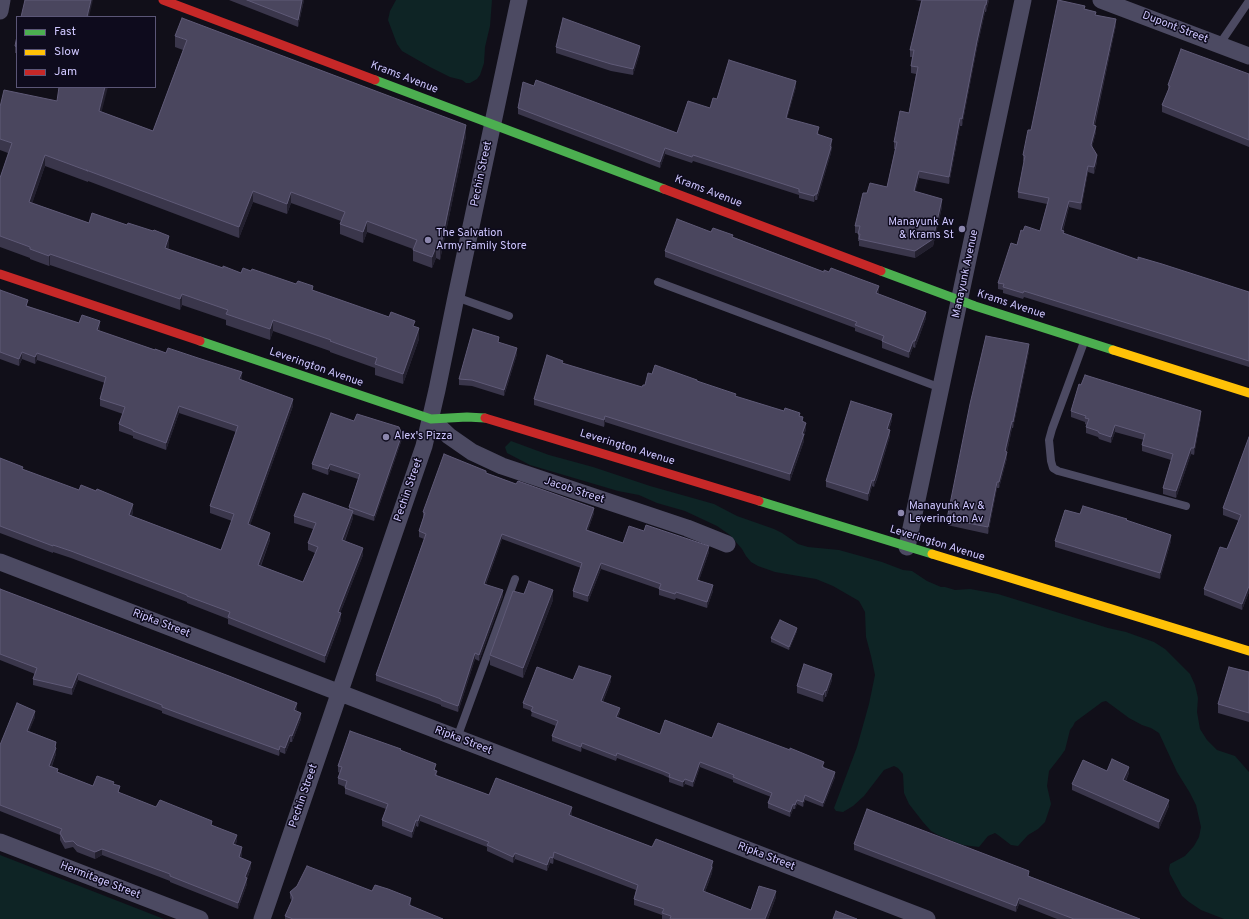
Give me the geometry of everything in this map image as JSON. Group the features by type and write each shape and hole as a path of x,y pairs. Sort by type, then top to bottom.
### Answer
{"street":[{"path":"0,11 2,0"},
{"name":"Krams Avenue","path":"163,0 986,310 1249,393"},
{"name":"Pechin Street","path":"262,919 424,446 431,419 519,0"},
{"name":"Manayunk Avenue","path":"907,547 1024,0"},
{"name":"Dupont Street","path":"1101,0 1249,56"},
{"name":"Leverington Avenue","path":"0,274 431,419 481,417 498,420 1249,651"},
{"name":"Jacob Street","path":"431,419 449,436 472,452 502,466 687,528 727,544"},
{"name":"Ripka Street","path":"0,562 927,919"},
{"name":"Hermitage Street","path":"0,842 200,919"}],"lane":[{"path":"1219,45 1249,1"},
{"path":"658,282 941,388"},
{"path":"456,297 509,316"},
{"path":"1084,341 1049,440 1053,468 1058,471 1186,506"},
{"path":"457,738 515,578"}],"green space":[{"path":"396,0 492,0 490,26 485,47 484,63 477,79 470,83 466,83 430,67 402,51 397,44 388,20 390,11"},
{"path":"511,441 549,455 714,504 737,516 774,529 798,544 808,547 839,550 882,562 903,570 912,571 927,581 941,587 955,590 970,589 998,594 1108,628 1126,632 1154,642 1165,649 1190,674 1195,685 1198,698 1197,712 1200,729 1207,740 1217,750 1235,756 1249,772 1249,919 1224,919 1201,910 1182,896 1170,874 1169,869 1170,864 1185,856 1194,846 1199,837 1201,827 1196,805 1177,772 1159,733 1129,718 1106,701 1102,702 1075,722 1070,730 1065,750 1049,771 1047,786 1051,804 1045,822 1038,829 1028,835 1018,846 1011,845 995,833 988,836 979,847 963,845 931,831 909,804 904,793 903,774 894,766 884,770 864,796 853,806 843,812 836,811 834,808 857,747 869,704 875,675 866,637 865,612 859,601 833,586 816,579 775,572 758,566 751,562 730,535 717,526 685,511 657,503 639,495 618,491 530,465 507,453 505,447"},
{"path":"0,855 164,919 0,919"}],"building":[{"path":"25,0 91,0 87,16 21,16"},
{"path":"247,0 302,0 298,20"},
{"path":"922,0 987,0 977,41 962,119 960,118 949,177 919,171 914,191 942,199 933,239 915,251 859,239 860,234 858,234 860,226 855,226 863,193 867,193 870,183 887,187 897,142 894,142 900,111 909,113 918,67 911,66 914,50 910,50"},
{"path":"1058,0 1085,6 1084,9 1096,12 1095,15 1116,19 1093,125 1096,126 1091,145 1097,155 1094,167 1088,166 1081,203 1069,201 1061,230 1064,231 1063,233 1138,260 1138,257 1249,292 1249,361 1024,291 1023,293 1003,287 1004,284 998,283 1011,243 1017,245 1021,230 1023,231 1025,226 1040,231 1049,198 1018,192 1028,130 1031,130"},
{"path":"182,18 466,125 440,249 436,247 432,257 413,250 417,240 367,221 363,232 340,224 345,212 291,192 287,204 253,191 239,227 45,155 29,202 89,223 92,213 127,225 128,223 153,231 154,230 169,236 165,248 241,273 243,268 251,271 252,269 296,284 298,281 313,286 312,290 389,317 391,312 415,321 413,326 419,328 403,374 375,364 377,358 273,320 270,329 226,314 228,310 182,294 180,299 50,254 49,256 0,236 0,178 12,143 0,139 0,107 4,90 57,101 59,88 105,88 99,111 153,131 187,40 175,36"},
{"path":"563,18 640,46 633,69 611,64 556,47"},
{"path":"1181,49 1249,74 1249,140 1162,105 1170,86 1168,85"},
{"path":"729,60 796,81 786,118 819,127 817,134 832,139 817,194 814,196 799,192 799,189 693,155 692,157 665,148 660,162 518,108 523,82 534,86 536,80 677,133 688,101 710,108 713,98 717,99"},
{"path":"677,219 711,232 713,228 733,235 732,237 824,272 824,270 829,272 831,268 879,286 876,293 926,312 915,341 913,341 909,352 882,341 884,336 855,325 857,322 665,251"},
{"path":"0,290 28,300 26,306 79,323 82,315 100,321 97,330 155,350 166,353 168,348 242,372 239,379 293,399 248,524 270,533 258,565 303,582 318,547 308,543 316,523 294,516 303,493 353,511 342,540 363,548 338,612 341,613 325,656 228,617 230,612 71,551 53,546 0,526 0,458 23,467 22,469 79,490 81,485 96,491 97,489 133,504 129,515 221,550 234,514 210,506 238,426 179,406 166,443 133,431 119,424 125,407 100,399 106,377 37,353 35,357 22,352 19,359 0,352"},
{"path":"473,329 499,337 498,342 517,348 504,390 472,380 459,379"},
{"path":"986,336 1029,344 1013,422 1012,421 1005,451 1007,452 999,482 997,482 988,527 947,519 970,404"},
{"path":"547,355 563,361 562,363 642,387 645,385 648,373 652,374 655,365 736,394 735,396 784,411 785,408 800,413 799,416 803,417 802,421 806,423 802,434 804,434 790,474 605,416 604,420 534,399"},
{"path":"1085,375 1201,411 1194,448 1191,448 1176,491 1163,488 1173,454 1142,445 1145,434 1115,425 1111,437 1099,433 1098,431 1086,427 1089,419 1085,418 1086,416 1071,411 1079,384 1081,385"},
{"path":"851,401 892,414 887,429 890,430 874,481 872,480 868,494 826,481"},
{"path":"331,413 354,421 357,414 399,427 402,434 374,516 349,507 360,474 330,464 328,469 312,464"},
{"path":"1249,437 1249,586 1242,604 1204,589 1220,547 1227,549 1241,515 1223,508"},
{"path":"444,454 486,471 486,473 516,484 518,481 594,508 586,530 623,543 629,526 644,531 646,525 709,546 697,580 713,585 707,602 676,592 675,594 659,589 661,584 601,563 588,596 573,591 582,563 502,534 484,584 503,590 479,655 475,653 458,706 376,675 426,534 419,531 425,513 423,512"},
{"path":"1083,506 1127,519 1126,520 1171,535 1160,573 1055,541 1065,510 1080,514"},
{"path":"529,581 553,590 523,668 490,655 513,591 524,594"},
{"path":"0,589 297,703 294,710 301,713 292,736 290,735 285,748 280,746 279,750 162,707 162,705 78,673 72,688 33,679 37,668 0,654"},
{"path":"780,620 797,628 789,647 771,638"},
{"path":"804,664 832,674 823,695 797,686"},
{"path":"579,666 611,676 601,701 620,708 616,717 660,734 665,720 712,738 718,723 790,750 790,748 824,762 822,767 835,772 823,803 805,795 803,802 797,800 795,805 793,804 790,812 768,803 772,793 733,777 734,775 700,762 693,782 685,779 683,782 669,777 670,774 617,753 616,756 582,743 581,747 552,736 558,721 531,711 533,707 523,703 537,667 573,680"},
{"path":"1229,667 1249,672 1249,713 1218,704"},
{"path":"17,703 35,711 27,731 56,742 56,748 49,766 58,769 57,772 93,786 97,776 114,782 113,784 120,786 118,792 156,807 160,800 212,821 211,825 237,835 233,844 242,847 239,857 251,862 238,903 170,876 170,874 102,849 95,852 77,845 73,841 65,842 60,833 62,829 0,805 0,745"},
{"path":"350,731 401,749 400,750 436,764 434,770 437,771 435,775 489,795 496,778 572,807 569,815 652,847 656,839 713,861 703,891 751,910 759,886 776,891 765,919 670,919 671,916 662,913 664,909 634,899 638,885 554,852 553,858 550,857 547,865 515,853 513,857 487,845 489,842 420,815 418,821 416,820 412,832 382,820 388,804 345,788 347,781 338,778 342,767 338,766"},
{"path":"1112,759 1129,767 1123,780 1169,800 1159,822 1072,784 1083,760 1107,771"},
{"path":"867,809 1029,871 1028,876 1140,919 1074,919 1019,898 1016,906 854,844"},
{"path":"307,866 372,891 375,885 388,889 411,898 409,905 443,919 293,919 285,916 293,898 290,892 297,886"},
{"path":"836,911 857,919 833,919"}],"traffic: fast":[{"path":"375,80 664,189"},
{"path":"881,271 975,306 1113,350"},
{"path":"200,341 431,419 467,417 485,418"},
{"path":"759,501 932,554"}],"traffic: slow":[{"path":"1113,350 1249,393"},
{"path":"932,554 1249,651"}],"traffic: jam":[{"path":"163,0 375,80"},
{"path":"664,189 881,271"},
{"path":"0,274 200,341"},
{"path":"485,418 759,501"}],"place":[{"name":"Manayunk Av & Krams St","path":"962,229"},
{"name":"The Salvation Army Family Store","path":"428,240"},
{"name":"Alex's Pizza","path":"386,437"},
{"name":"Manayunk Av & Leverington Av","path":"901,513"}]}
